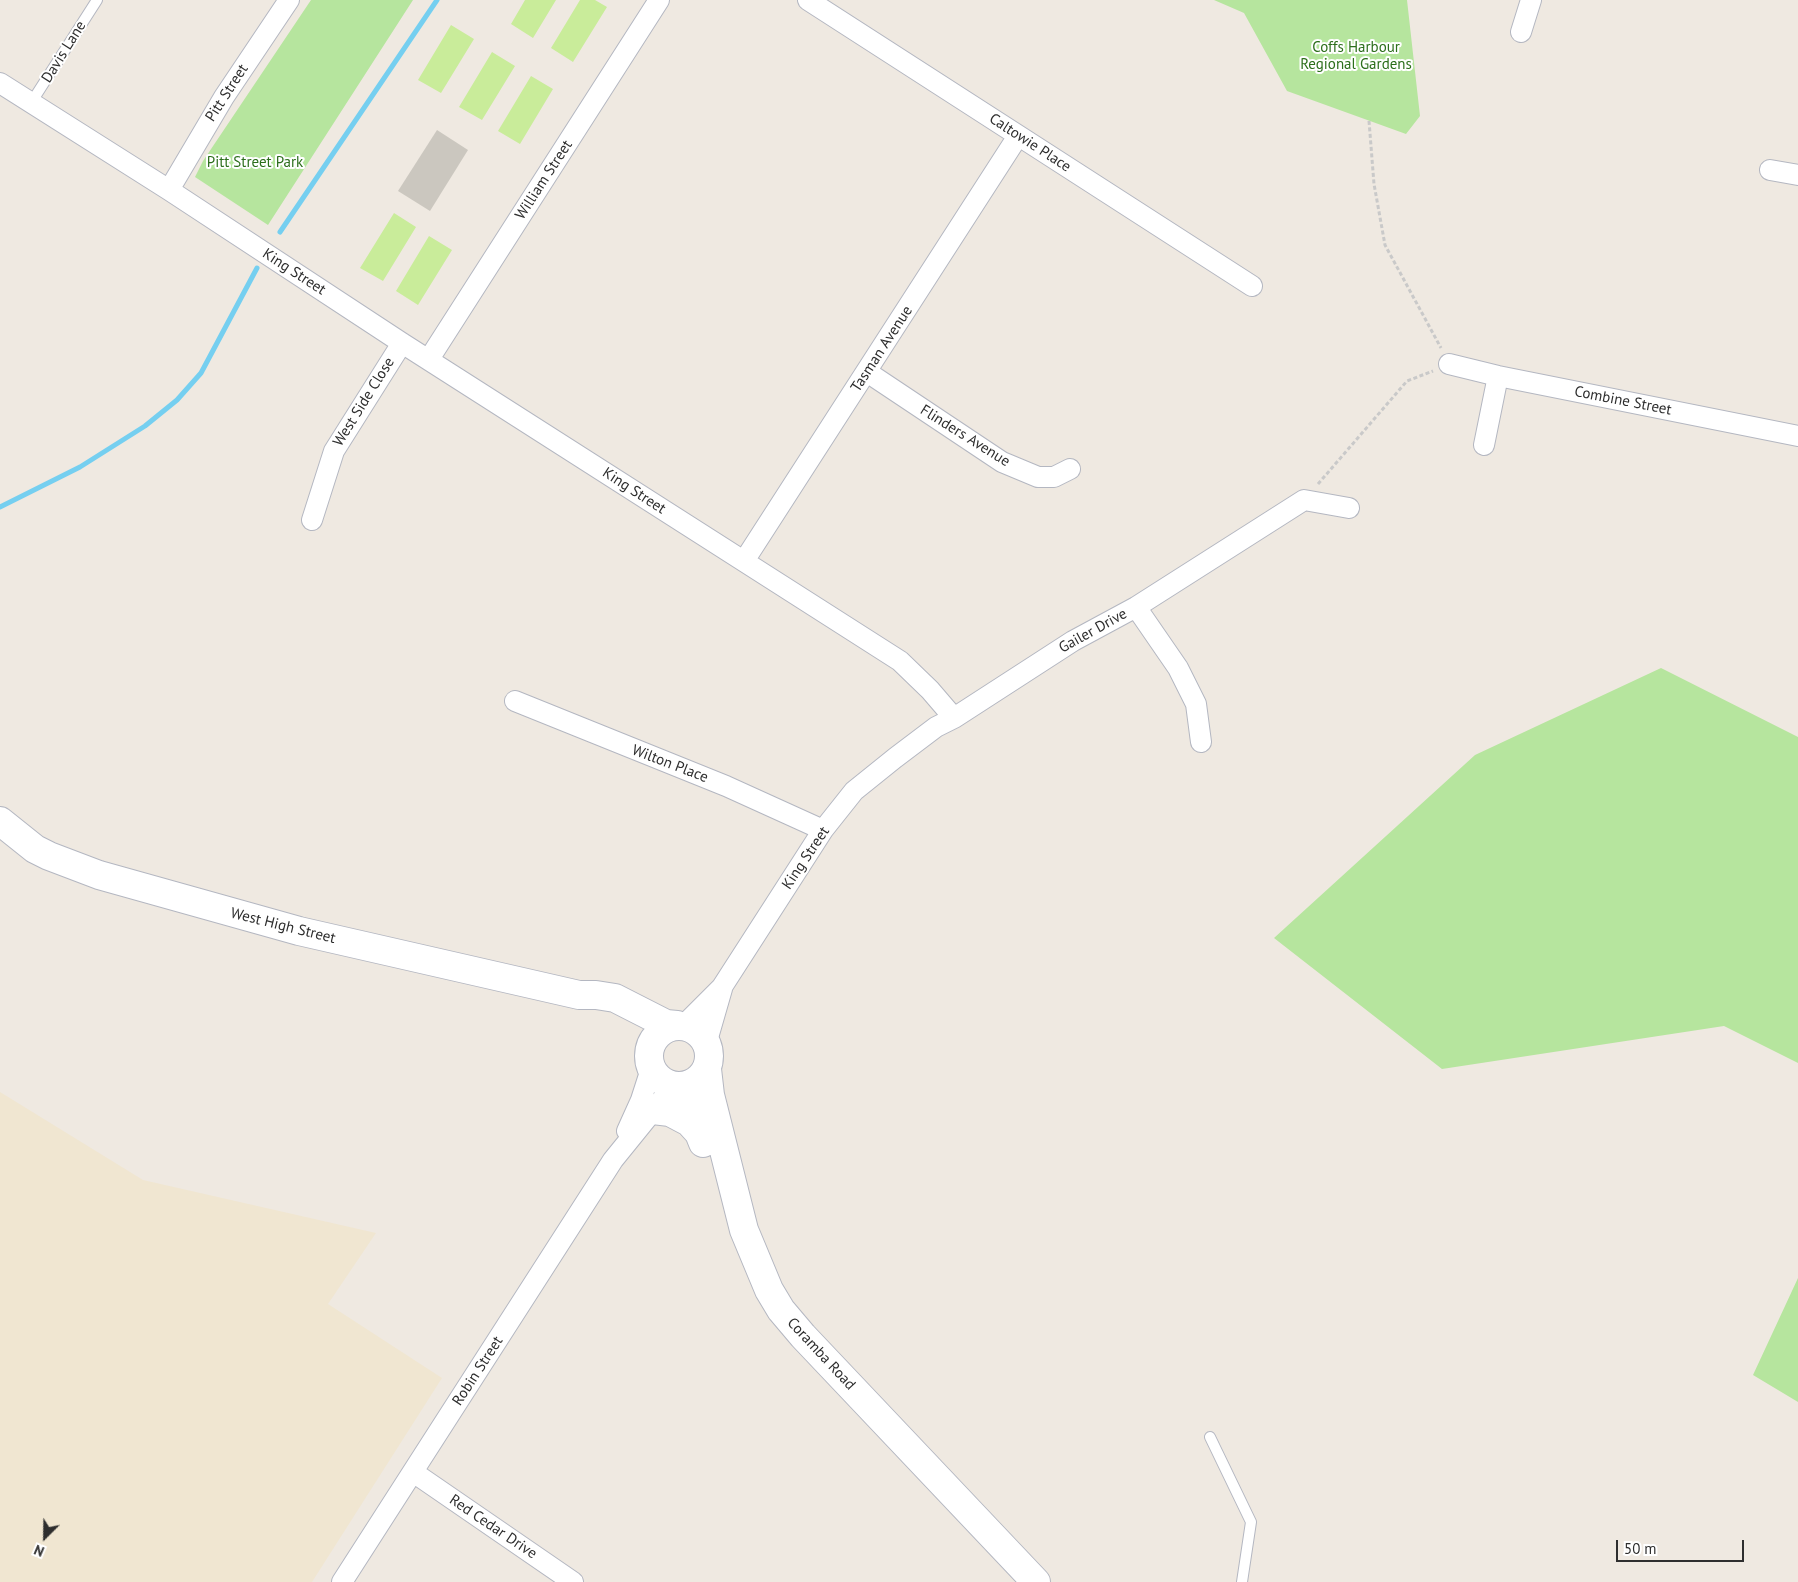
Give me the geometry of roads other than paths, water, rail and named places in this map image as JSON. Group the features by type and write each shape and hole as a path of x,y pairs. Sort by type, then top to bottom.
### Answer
{"main road":[{"name":"West High Street","path":"0,821 35,849 99,875 299,931 579,995 596,994 616,998 666,1024 681,1025"},
{"name":"West High Street","path":"579,995 623,1020 652,1056"},
{"path":"681,1025 693,1028 701,1034 710,1050 710,1060 701,1078 693,1083 678,1086 664,1082 657,1076 652,1056 662,1030 681,1025"},
{"name":"Coramba Road","path":"707,1069 710,1095 744,1230 769,1290 777,1303 803,1336 1036,1582"},
{"name":"Coramba Road","path":"678,1086 700,1109 703,1143 721,1214 738,1263 750,1289 772,1322 798,1352 1016,1582"},
{"path":"654,1110 670,1112 689,1122 699,1133 703,1143"}],"street":[{"name":"Pitt Street","path":"169,190 224,97 289,0"},
{"name":"William Street","path":"429,359 659,0"},
{"name":"Caltowie Place","path":"808,0 1252,286"},
{"path":"1521,32 1531,0"},
{"name":"King Street","path":"0,83 169,190 402,343 900,661 930,690 954,718 936,727 854,791 822,830 722,987 681,1025"},
{"name":"Tasman Avenue","path":"744,561 1018,136"},
{"path":"1770,170 1798,175"},
{"name":"West Side Close","path":"312,520 334,451 402,343"},
{"name":"Combine Street","path":"1449,364 1498,376 1798,436"},
{"name":"Flinders Avenue","path":"867,372 1002,462 1038,477 1054,477 1070,469"},
{"path":"1484,445 1498,376"},
{"name":"Gailer Drive","path":"954,718 1073,641 1136,607 1304,500 1349,508"},
{"path":"1136,607 1178,668 1196,704 1201,742"},
{"name":"Wilton Place","path":"515,701 726,786 822,830"},
{"name":"King Street","path":"706,1041 722,987"},
{"name":"Robin Street","path":"613,1160 641,1100 652,1056"},
{"name":"Robin Street","path":"342,1582 613,1160 654,1110 678,1086"},
{"name":"Red Cedar Drive","path":"413,1472 573,1582"}],"lane":[{"name":"Davis Lane","path":"32,103 97,0"},
{"path":"1210,1437 1251,1522 1242,1582"}],"waterway":[{"path":"280,232 437,0"},
{"path":"0,507 80,467 145,426 177,400 201,373 257,268"}],"park label":[{"name":"Coffs Harbour Regional Gardens","path":"1356,56"},
{"name":"Pitt Street Park","path":"255,163"}]}
